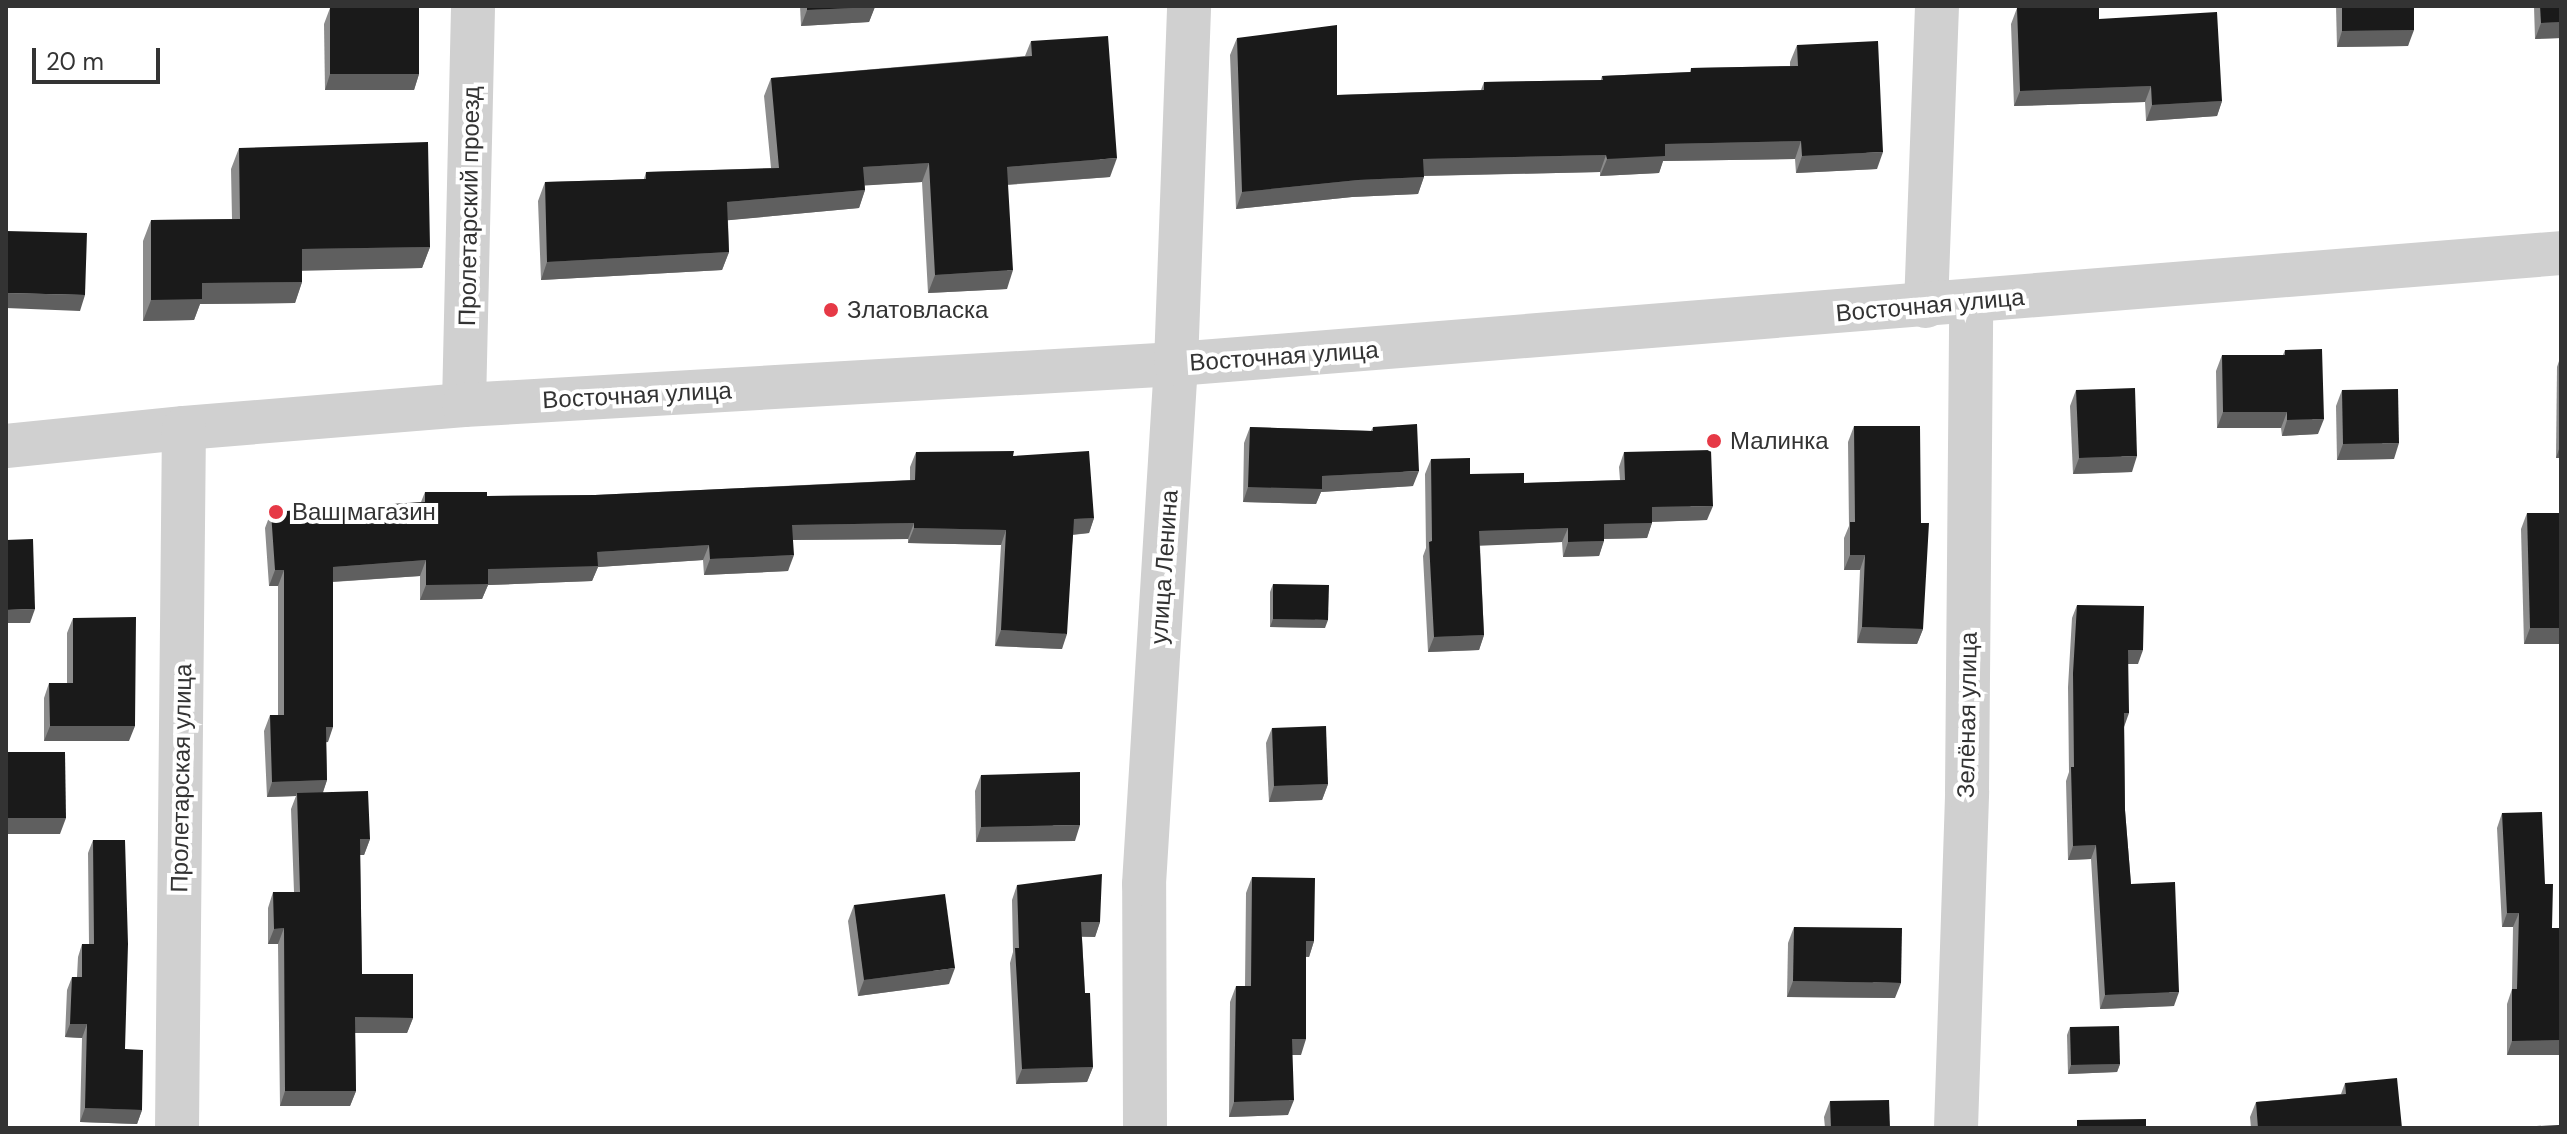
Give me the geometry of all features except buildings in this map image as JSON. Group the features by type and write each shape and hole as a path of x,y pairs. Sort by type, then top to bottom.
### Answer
{"street":[{"name":"Пролетарский проезд","path":"464,405 473,6"},
{"name":"улица Ленина","path":"1145,1128 1144,884 1176,364 1189,6"},
{"path":"1926,306 1937,6"},
{"name":"Восточная улица","path":"6,446 464,405 1176,364 2561,253"},
{"name":"Зелёная улица","path":"1956,1128 1967,791 1971,302"},
{"name":"Пролетарская улица","path":"177,1128 184,428"}],"place":[{"name":"Златовласка","path":"831,310"},
{"name":"Малинка","path":"1714,441"},
{"name":"Ваш магазин","path":"276,512"}]}
